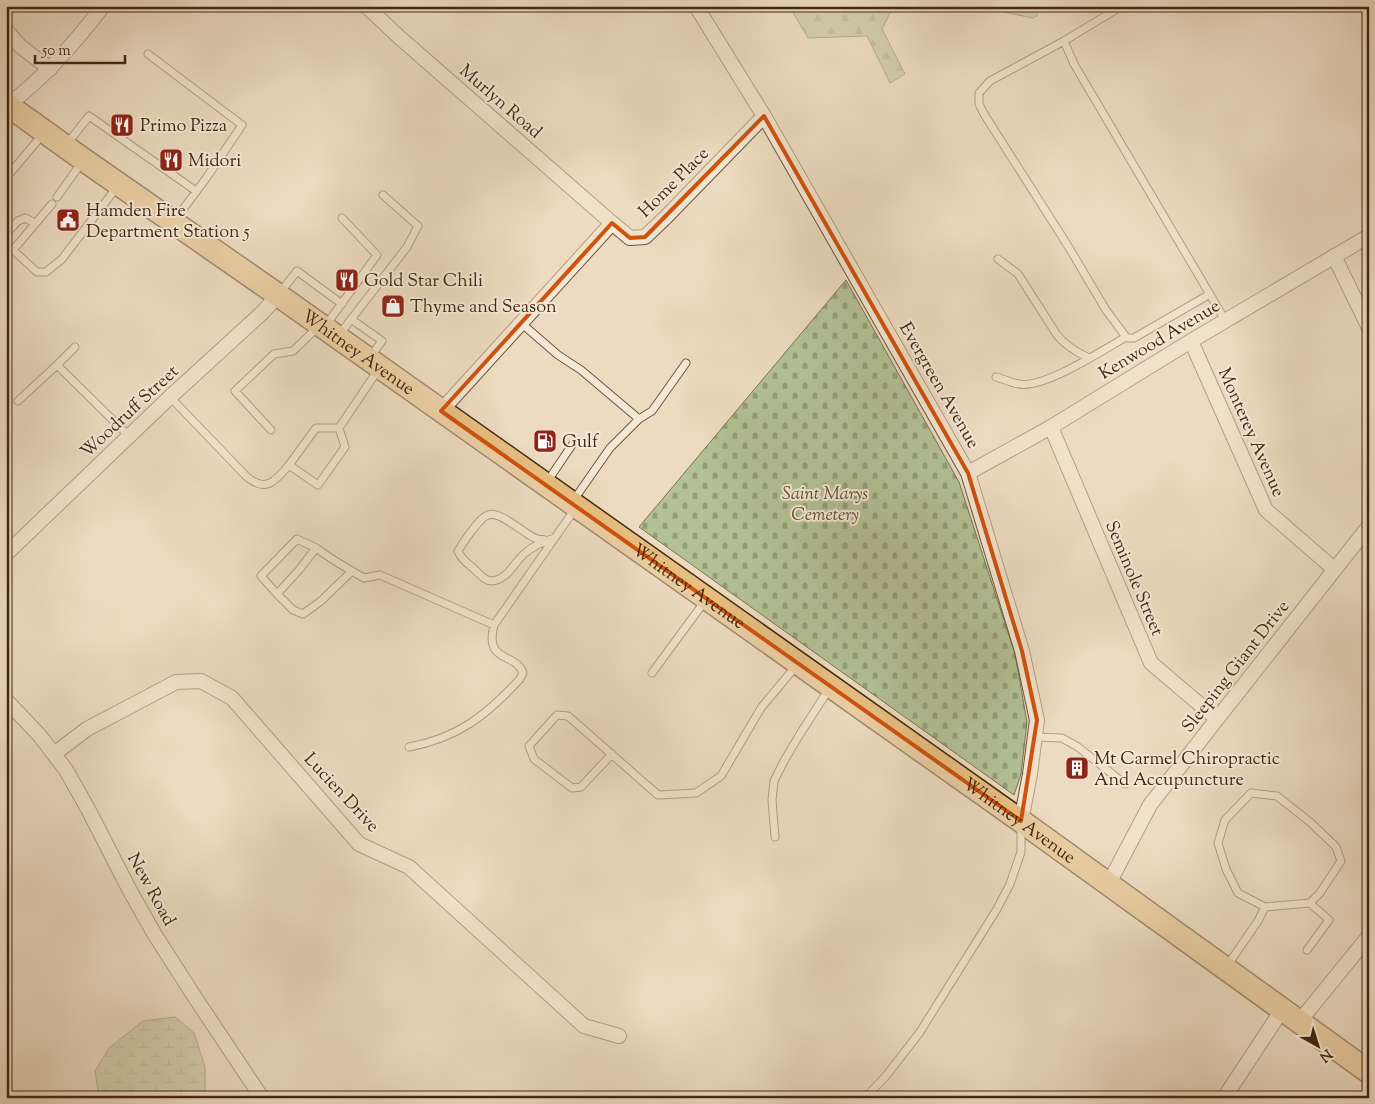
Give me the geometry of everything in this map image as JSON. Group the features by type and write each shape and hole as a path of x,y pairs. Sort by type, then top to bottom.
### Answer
{"highway":[{"name":"Whitney Avenue","path":"7,105 1021,821 1369,1072"}],"street":[{"path":"7,105 36,83 50,69 103,6"},
{"name":"Murlyn Road","path":"366,6 612,223"},
{"name":"Evergreen Avenue","path":"696,6 764,116 968,473 1022,651 1037,720 1030,774 1021,821"},
{"path":"6,30 20,46 50,69"},
{"name":"Home Place","path":"612,223 630,238 645,237 764,116"},
{"path":"441,411 612,223"},
{"name":"Kenwood Avenue","path":"968,473 1051,427 1225,320 1369,236"},
{"path":"1334,256 1369,328"},
{"name":"Woodruff Street","path":"6,554 170,397 263,312 278,295"},
{"name":"Monterey Avenue","path":"1191,341 1266,510 1334,569"},
{"name":"Seminole Street","path":"1051,427 1151,663 1217,719"},
{"name":"Sleeping Giant Drive","path":"1108,885 1150,805 1369,526"},
{"name":"Lucien Drive","path":"54,754 87,730 176,682 201,681 232,698 359,844 409,868 584,1026 619,1036"},
{"name":"New Road","path":"6,700 54,754 76,786 155,935 262,1098"},
{"path":"1224,1098 1290,1016 1369,936"}],"lane":[{"path":"1122,6 1064,41 990,81 979,93 979,104 1106,310 1126,337"},
{"path":"1064,41 1074,64 1225,320"},
{"path":"148,54 242,125 173,222"},
{"path":"65,147 90,116 196,191"},
{"path":"6,178 44,132"},
{"path":"58,197 84,160"},
{"path":"52,204 10,250 38,272 46,272 62,259 119,185"},
{"path":"271,430 235,391 274,354 293,351 327,330 351,319 408,247 418,226 383,195"},
{"path":"6,234 18,221 25,218 36,223"},
{"path":"327,330 342,304 377,255 342,218"},
{"path":"998,260 1018,274 1063,342 1071,349 1089,358"},
{"path":"278,295 297,271 342,304"},
{"path":"996,377 1020,385 1052,378 1126,337 1134,338 1210,294"},
{"path":"288,465 318,485 345,448 339,428 374,364 382,341 351,319"},
{"path":"521,324 639,419"},
{"path":"18,401 75,347"},
{"path":"409,747 442,739 467,726 488,711 520,679 523,673 521,668 497,653 492,643 494,625 555,538 610,448 639,419 652,411 686,363"},
{"path":"57,364 129,436"},
{"path":"170,397 254,483 261,485 273,483 277,479 316,428 339,428"},
{"path":"545,485 572,445"},
{"path":"545,540 524,554 502,577 492,581 481,576 460,557 458,551 479,521 489,514 501,517 538,539 555,538"},
{"path":"352,571 321,601 303,614 293,610 261,576 298,539 364,578 380,575 494,625"},
{"path":"277,594 316,548"},
{"path":"652,673 707,599"},
{"path":"612,754 582,787 572,788 534,760 529,746 558,715 568,716 612,754 658,794 696,793 721,776 761,708 798,664"},
{"path":"775,837 772,800 774,781 800,734 831,687"},
{"path":"1035,737 1062,738 1078,747 1125,784"},
{"path":"1307,950 1329,920 1310,904 1264,907 1238,893 1226,869 1218,843 1225,820 1251,793 1277,796 1310,822 1336,847 1340,861 1320,893 1310,904"},
{"path":"866,1098 886,1076 920,1032 997,909 1010,884 1021,852 1021,821"},
{"path":"1225,968 1258,922 1264,907"}],"highlighted area":[{"path":"764,116 968,473 1022,651 1037,720 1021,821 545,485 441,411 612,223 630,238 645,237"}],"green space":[{"path":"801,6 898,6 892,9 882,29 905,74 890,83 867,36 808,38 792,11"},
{"path":"973,6 1033,6 1038,15 1033,18"},
{"name":"Saint Marys Cemetery","path":"846,280 959,482 1015,654 1027,722 1021,774 1014,795 639,527"},
{"path":"175,1017 194,1033 205,1067 205,1098 99,1098 95,1071 109,1048 143,1021"}],"place":[{"name":"Primo Pizza","path":"122,125"},
{"name":"Midori","path":"171,160"},
{"name":"Hamden Fire Department Station 5","path":"68,220"},
{"name":"Gold Star Chili","path":"347,280"},
{"name":"Thyme and Season","path":"393,306"},
{"name":"Gulf","path":"545,441"},
{"name":"Mt Carmel Chiropractic And Accupuncture","path":"1077,768"}]}
